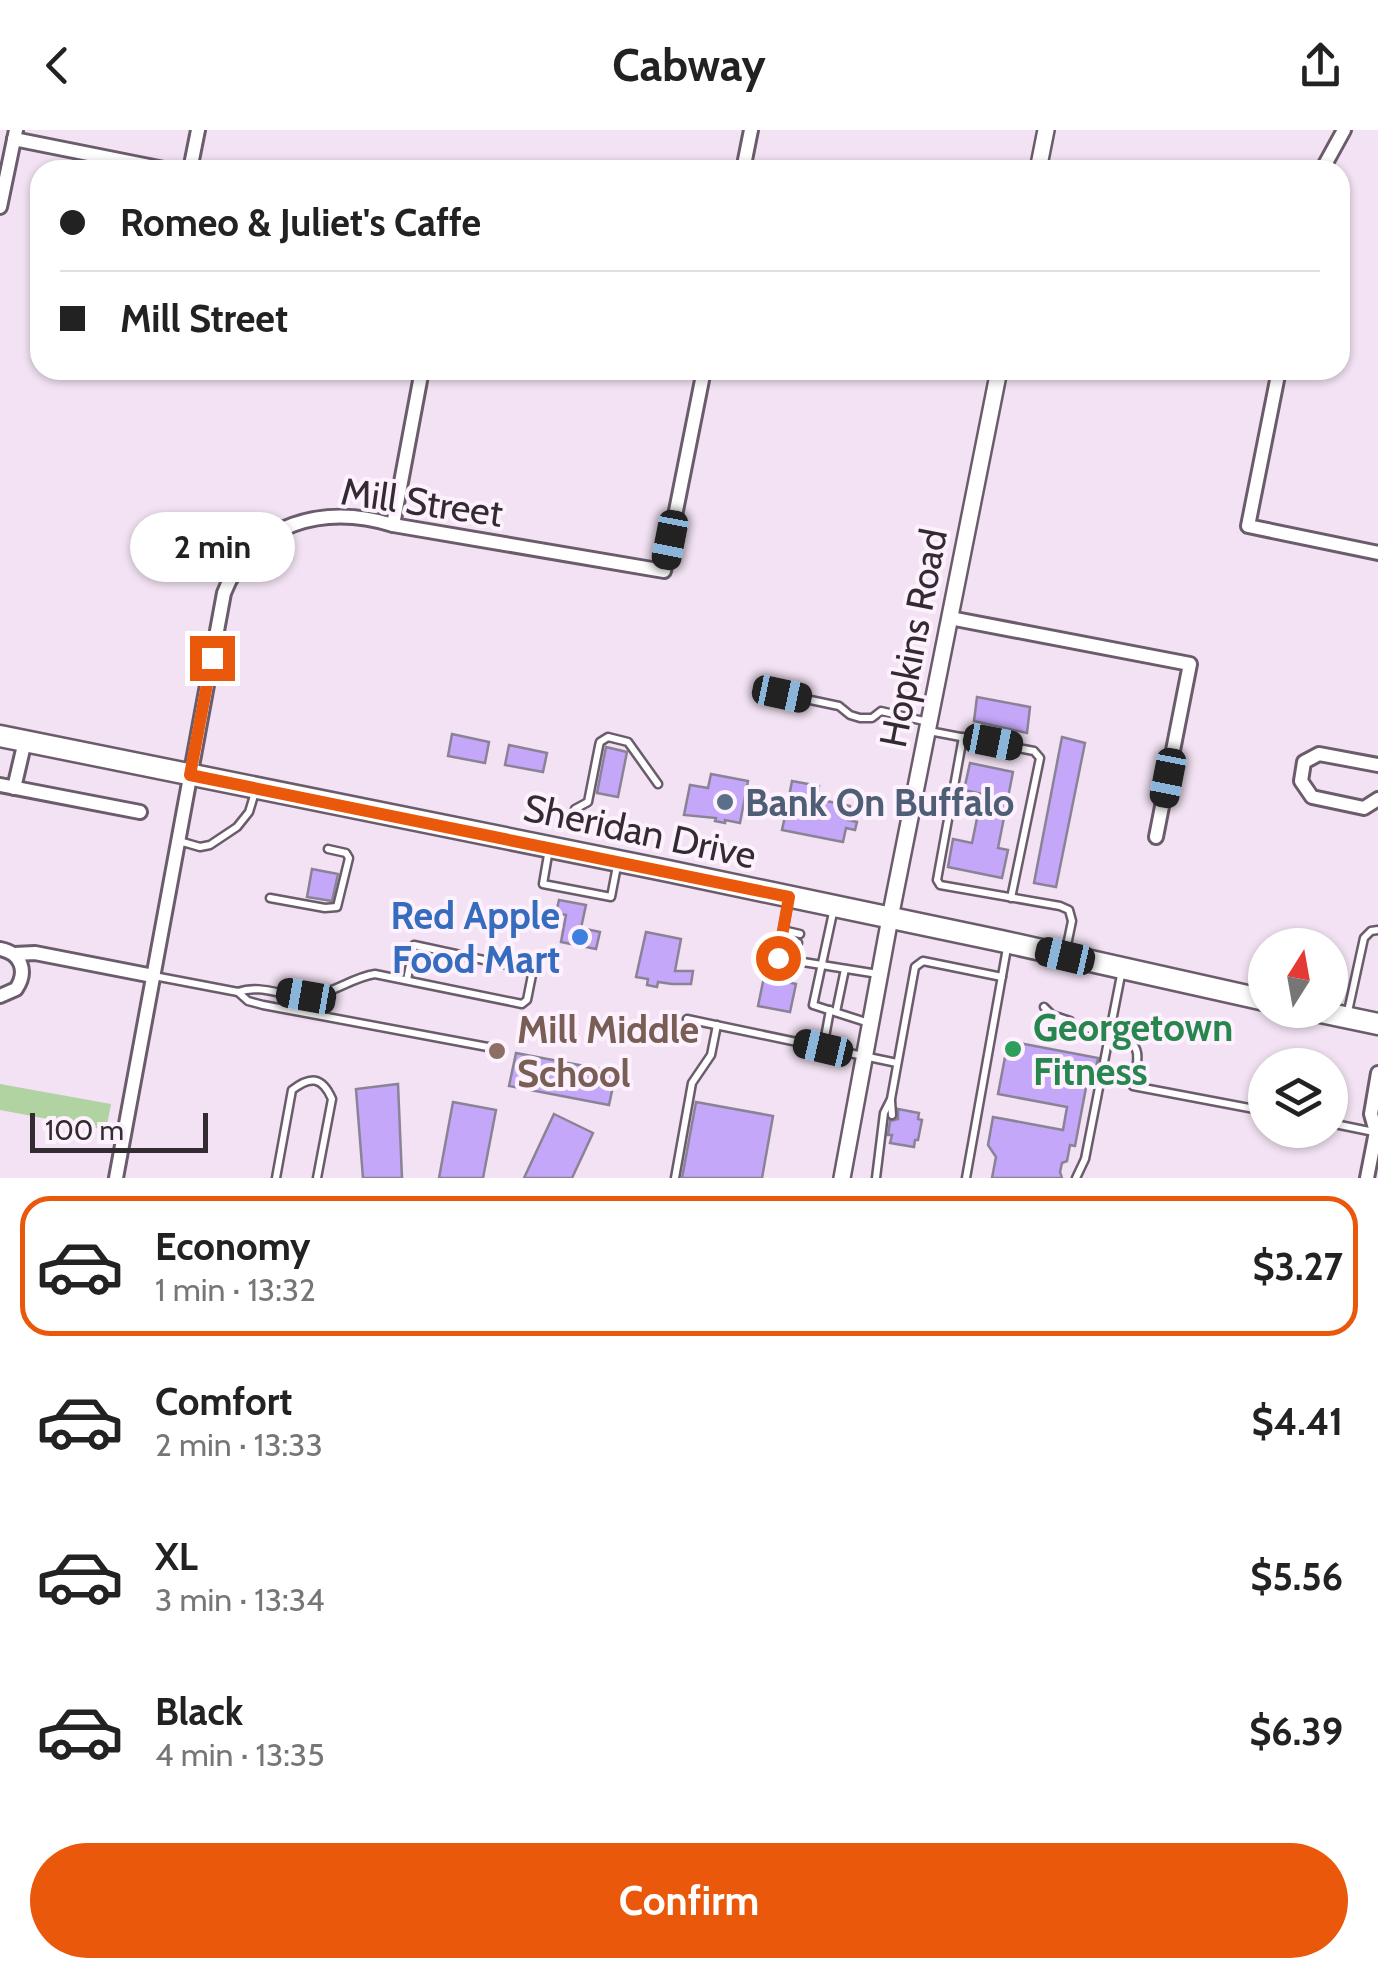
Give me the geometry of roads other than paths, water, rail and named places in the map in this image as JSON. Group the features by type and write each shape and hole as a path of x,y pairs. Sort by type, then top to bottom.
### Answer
{"main road":[{"name":"Sheridan Drive","path":"0,736 618,861 1248,996"},
{"path":"1348,1018 1378,1024"}],"street":[{"path":"192,160 198,130"},
{"path":"745,160 751,130"},
{"path":"1040,160 1046,130"},
{"path":"1328,160 1344,130"},
{"path":"0,207 15,135 125,160"},
{"path":"393,525 420,380"},
{"name":"Mill Street","path":"116,1178 224,593 240,564 269,538 304,520 340,515 664,571 702,380"},
{"name":"Hopkins Road","path":"842,1178 997,380"},
{"path":"1277,380 1248,526 1378,553"},
{"path":"950,618 1190,664 1156,837"},
{"path":"24,741 7,786 140,812"},
{"path":"1378,765 1320,754 1304,762 1301,782 1312,797 1364,808 1378,799"},
{"path":"7,951 153,976"},
{"path":"0,996 10,994 20,982 22,967 7,951"},
{"path":"1367,1178 1377,1131 1370,1114 1378,1073"}],"lane":[{"path":"782,694 840,706 860,718 872,718 881,711 963,737 1034,751 1040,758 1011,898"},
{"path":"575,809 588,802 599,746 608,736 628,742 658,784"},
{"path":"963,737 937,880 940,885 1069,910 1072,921 1065,956"},
{"path":"178,841 200,847 210,845 238,827 249,812 256,788"},
{"path":"549,847 542,884 611,897 618,861"},
{"path":"270,898 337,907 349,858 346,852 328,849"},
{"path":"789,897 778,958 880,974"},
{"path":"834,907 813,1004 871,1023"},
{"path":"1348,1013 1364,938 1370,931 1378,930"},
{"path":"782,935 799,938"},
{"path":"825,948 816,942 827,939"},
{"path":"966,1178 1008,943"},
{"path":"153,976 238,992 262,988 316,996 369,974 522,1004 527,1000 532,975 526,969 414,945 407,980"},
{"path":"876,1178 880,1134 891,1099 915,967 922,961 1002,977"},
{"path":"1076,1178 1086,1159 1123,968"},
{"path":"823,1048 845,970"},
{"path":"238,992 248,1001 263,1005 493,1048"},
{"path":"1044,1007 1067,1026 1093,1028"},
{"path":"1052,1015 1070,1021"},
{"path":"687,1018 898,1063"},
{"path":"1084,1024 1130,1040 1136,1047 1133,1086 1248,1108"},
{"path":"675,1178 692,1083 711,1056 717,1025"},
{"path":"276,1178 292,1090 304,1080 327,1087 332,1099 318,1178"},
{"path":"891,1099 892,1115"},
{"path":"1348,1126 1377,1131"},
{"path":"881,1150 889,1135"}],"place":[{"name":"Bank On Buffalo","path":"725,802"},
{"name":"Red Apple Food Mart","path":"580,937"},
{"name":"Georgetown Fitness","path":"1013,1049"},
{"name":"Mill Middle School","path":"497,1051"}]}
